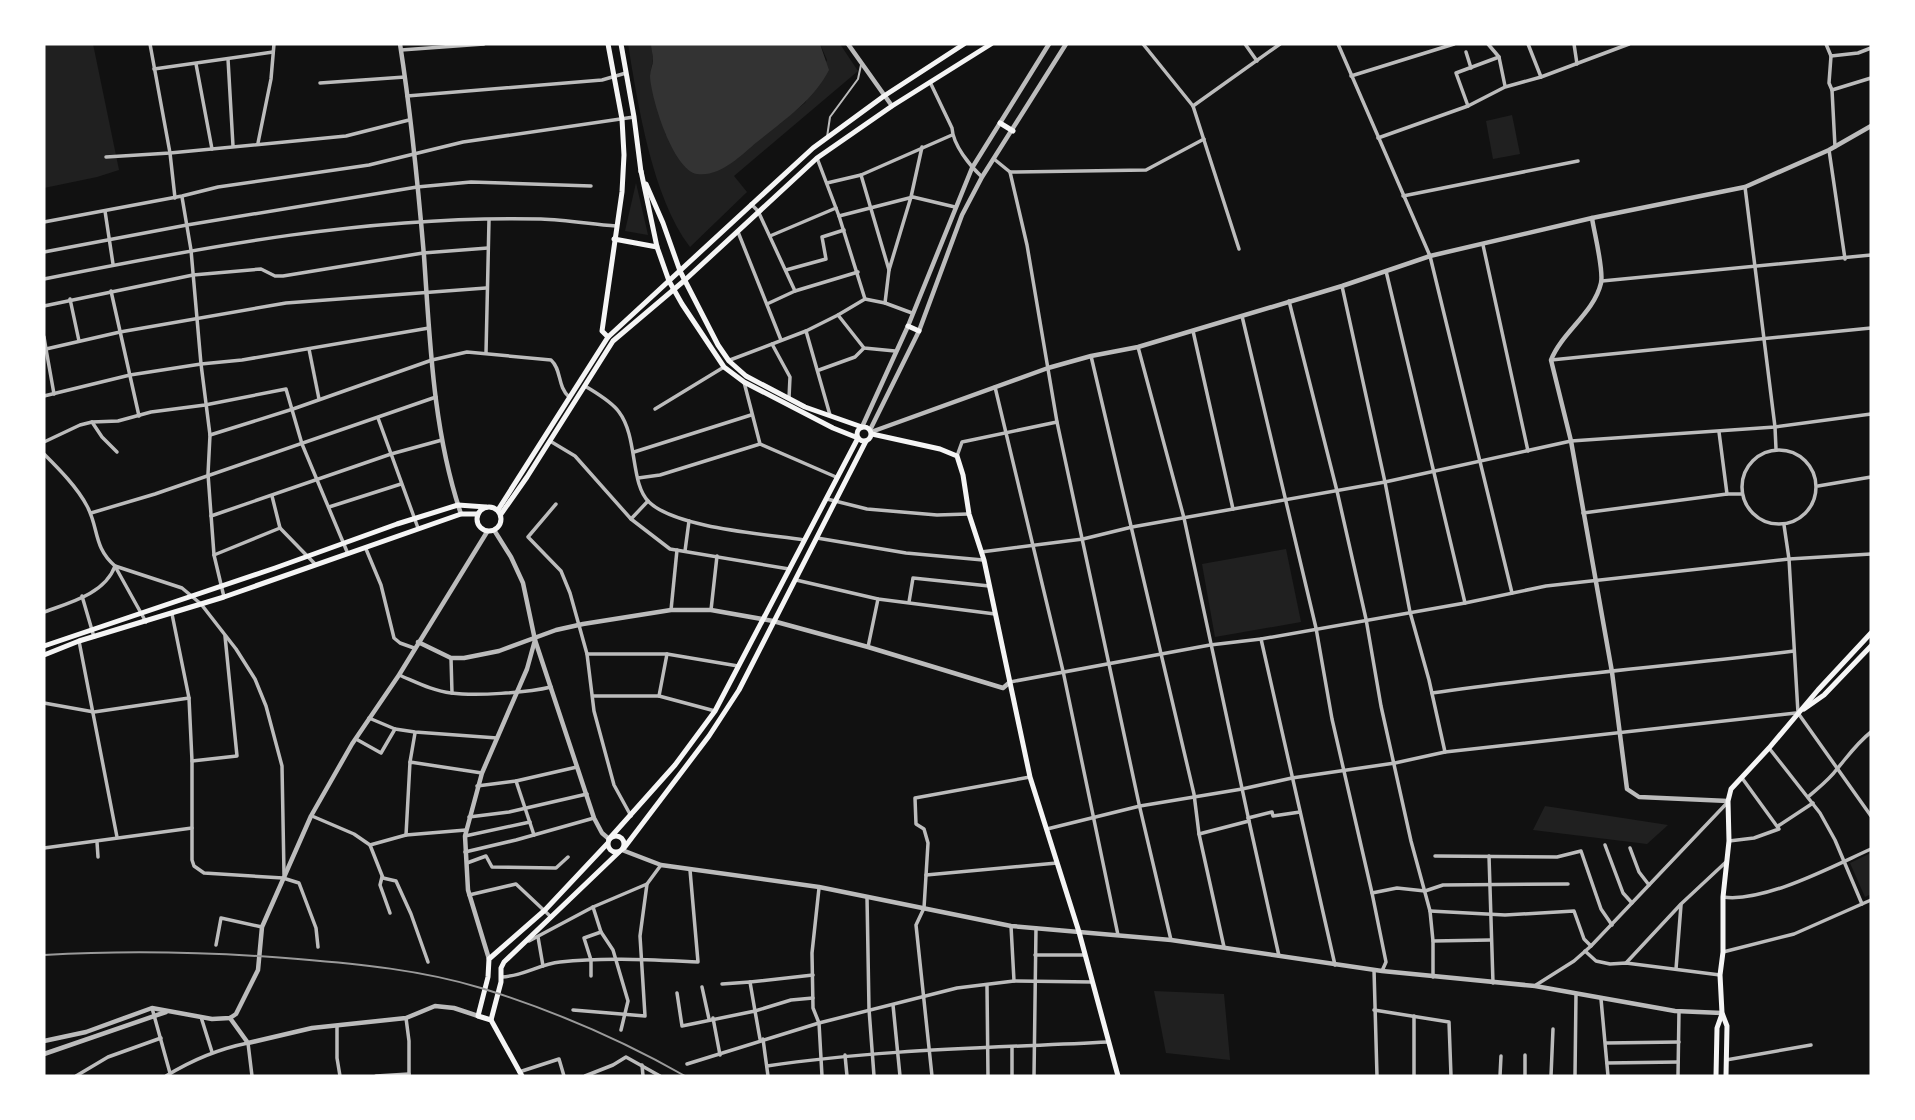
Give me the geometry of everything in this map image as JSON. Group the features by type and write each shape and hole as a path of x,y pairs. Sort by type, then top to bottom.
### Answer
{"main road":[{"path":"608,44 622,119 624,155 622,192 602,331 608,337"},
{"path":"621,44 641,171 657,247 674,290 724,367 744,382 833,428 866,441"},
{"path":"500,512 550,441 613,341 674,290 817,158 892,106 991,44"},
{"path":"478,514 478,524 491,531 501,524 500,512 608,337 751,204 827,138 884,96 963,45 970,58"},
{"path":"1000,123 1013,131"},
{"path":"794,165 801,171"},
{"path":"641,171 680,271 718,345 746,376 831,417 871,432 940,449 957,456 969,514 984,560 1030,777 1079,932 1118,1076"},
{"path":"614,239 657,247"},
{"path":"908,326 919,331"},
{"path":"520,1074 491,1020 479,1013 489,959 545,911 608,842 674,765 715,711 858,438 857,431 862,427"},
{"path":"491,1020 504,962 621,850 709,736 746,677 871,432"},
{"path":"44,645 458,505 500,512"},
{"path":"45,655 79,641 224,597 461,514 478,514 486,508"},
{"path":"1726,1076 1727,1026 1722,1013 1720,975 1723,897 1729,841 1728,801 1731,789 1871,633"},
{"path":"1798,713 1824,695 1871,646"},
{"path":"738,668 746,677"},
{"path":"608,842 614,836 619,836 624,840 621,850"},
{"path":"608,842 611,851 621,850"},
{"path":"1716,1076 1717,1028 1722,1013"}],"street":[{"path":"150,44 170,153 175,198"},
{"path":"258,144 271,79 274,44"},
{"path":"461,514 442,440 436,397 401,47 484,44"},
{"path":"848,44 892,106"},
{"path":"862,427 908,326 972,168 1049,44"},
{"path":"871,432 919,331 962,215 982,177 1066,44"},
{"path":"1143,44 1193,106 1239,249"},
{"path":"1245,44 1257,61"},
{"path":"1193,106 1280,44"},
{"path":"1338,44 1430,256 1512,593"},
{"path":"1351,76 1454,44"},
{"path":"1488,44 1499,57 1505,87"},
{"path":"1528,44 1541,77"},
{"path":"1574,44 1577,64"},
{"path":"1378,138 1468,106 1505,87 1541,77 1629,44"},
{"path":"1826,44 1831,55 1829,83 1832,90 1835,147"},
{"path":"1831,55 1857,53 1871,48"},
{"path":"153,69 273,52"},
{"path":"1466,52 1471,68"},
{"path":"1468,106 1456,73 1499,57"},
{"path":"228,59 233,146"},
{"path":"196,64 212,149"},
{"path":"407,96 531,87 614,77 626,73"},
{"path":"320,83 405,77"},
{"path":"1832,90 1871,78"},
{"path":"930,82 952,128 952,135 972,168 982,177"},
{"path":"44,222 175,198 218,187 369,165 463,142 634,117"},
{"path":"106,157 346,136 409,120"},
{"path":"871,432 1048,368 1193,331 1430,256 1592,218 1745,187 1829,150 1871,127"},
{"path":"827,183 861,175 952,135"},
{"path":"993,159 1010,172 1146,170 1204,139"},
{"path":"885,303 889,270 911,197 922,147"},
{"path":"1829,150 1844,259"},
{"path":"817,158 844,230 865,299"},
{"path":"1403,196 1578,160"},
{"path":"1010,172 1027,245 1057,422 1171,940"},
{"path":"861,175 889,270"},
{"path":"44,252 417,187 471,182 591,186"},
{"path":"1745,187 1776,449"},
{"path":"182,196 191,250 210,435 208,474 214,555 224,597"},
{"path":"839,216 911,197 955,207"},
{"path":"751,204 758,211 771,236 795,291"},
{"path":"771,236 836,208"},
{"path":"105,211 113,265"},
{"path":"1592,218 1601,281 1583,315 1551,360 1571,442 1612,672 1627,789 1639,797 1728,801"},
{"path":"44,279 191,250 331,228 489,219 544,219 616,226"},
{"path":"486,353 489,219"},
{"path":"786,270 826,259 822,237 844,230"},
{"path":"737,231 781,340"},
{"path":"1483,245 1528,451"},
{"path":"44,306 193,275 261,269 275,276 283,276 423,253 488,248"},
{"path":"1601,281 1871,255"},
{"path":"1386,271 1465,603"},
{"path":"767,305 795,291 858,272"},
{"path":"1342,286 1410,612 1445,752"},
{"path":"46,349 197,317 297,302 486,288"},
{"path":"111,290 139,416"},
{"path":"70,299 79,341"},
{"path":"729,360 806,331 865,299 912,313"},
{"path":"1289,302 1337,491 1366,619 1381,706 1411,841 1430,911 1433,977"},
{"path":"838,315 864,348 895,352"},
{"path":"1242,316 1316,628 1332,719 1386,962 1382,971"},
{"path":"44,396 130,375 243,360 429,328"},
{"path":"1551,360 1764,341 1871,328"},
{"path":"806,331 831,417"},
{"path":"1193,331 1233,509"},
{"path":"44,337 54,394"},
{"path":"772,344 790,377 789,398"},
{"path":"1138,347 1184,518 1279,957"},
{"path":"819,370 855,357 864,348"},
{"path":"309,349 318,399"},
{"path":"210,435 432,360 467,352 551,360 557,366 564,392 570,398"},
{"path":"1091,356 1194,796 1199,834 1225,949"},
{"path":"655,409 724,367"},
{"path":"744,382 760,444"},
{"path":"585,386 618,411 628,429 638,478 648,501 689,522 804,540"},
{"path":"995,387 1063,671 1118,935"},
{"path":"44,442 92,422 205,405 283,388 288,390 302,444 348,554"},
{"path":"90,513 436,397"},
{"path":"981,552 1083,539 1132,527 1385,482 1571,442 1775,427 1871,414"},
{"path":"634,452 751,415"},
{"path":"378,418 418,529"},
{"path":"92,422 117,452"},
{"path":"957,456 962,442 1057,422"},
{"path":"1719,432 1727,494"},
{"path":"211,517 391,454 442,440"},
{"path":"550,441 575,456 631,519 670,549 789,569"},
{"path":"638,478 660,475 760,444 836,477"},
{"path":"1776,449 1796,453 1812,466 1818,486 1814,504 1801,518 1784,525 1765,522 1758,517 1750,511 1742,494 1742,481 1753,460 1776,449"},
{"path":"44,454 79,494 90,513 102,551 115,566 146,622"},
{"path":"1818,486 1871,477"},
{"path":"330,507 401,483"},
{"path":"1583,513 1742,494"},
{"path":"272,496 280,528 316,565"},
{"path":"825,498 867,509 937,515 969,514"},
{"path":"631,519 648,501"},
{"path":"556,504 528,537 561,571 587,654 592,696 614,785 631,816"},
{"path":"685,551 689,522"},
{"path":"1784,525 1789,559 1798,713 1871,816"},
{"path":"214,555 280,528"},
{"path":"44,1041 86,1032 152,1008 201,1017 230,1018 236,1014 258,970 262,927 311,816 369,718 491,531 511,558 523,583 535,640 594,818 608,842"},
{"path":"815,538 906,553 984,560"},
{"path":"365,548 381,585 394,638 414,648"},
{"path":"671,610 677,550"},
{"path":"418,642 451,658 474,657 579,625 671,610 711,610 773,621 1003,688 1010,682 1111,662 1261,639 1595,580 1789,559 1871,554"},
{"path":"711,610 717,556"},
{"path":"115,566 170,583 192,596 225,635 255,679 266,706 280,758 283,781 283,876"},
{"path":"44,612 82,596 111,579 115,566"},
{"path":"909,602 913,578 989,586"},
{"path":"794,579 878,599 995,614"},
{"path":"82,596 94,637"},
{"path":"868,647 878,599"},
{"path":"172,614 189,698 192,860 198,870 204,873 283,876 299,883 316,928 318,947"},
{"path":"192,761 237,756 225,635"},
{"path":"1261,639 1335,965"},
{"path":"489,959 470,895 465,833 477,786 517,691 535,640"},
{"path":"79,641 117,837"},
{"path":"44,645 45,655"},
{"path":"1432,693 1558,675 1612,672 1794,651"},
{"path":"587,654 667,654 738,668"},
{"path":"659,696 667,654"},
{"path":"451,658 452,693"},
{"path":"399,675 436,690 452,693 551,687"},
{"path":"592,696 659,696 715,711"},
{"path":"44,703 94,712 189,698"},
{"path":"1047,829 1140,806 1343,769 1395,764 1445,752 1798,713"},
{"path":"369,718 395,729 497,738"},
{"path":"356,739 381,753 395,729"},
{"path":"406,835 410,762 415,732"},
{"path":"1808,797 1871,732"},
{"path":"1769,748 1813,803 1835,840 1862,904"},
{"path":"410,762 482,773"},
{"path":"477,786 516,781 577,767"},
{"path":"932,1076 916,925 924,908 928,844 924,829 916,824 915,798 1030,777"},
{"path":"1729,841 1754,838 1779,829 1742,778"},
{"path":"516,781 534,835"},
{"path":"469,817 587,794"},
{"path":"1535,986 1591,946 1728,801"},
{"path":"1777,826 1813,803"},
{"path":"1199,834 1272,812 1273,816 1300,812"},
{"path":"311,816 354,834 370,845 382,876 380,885 390,914"},
{"path":"465,852 594,818"},
{"path":"370,845 406,835 465,833 530,822"},
{"path":"44,848 192,828"},
{"path":"97,841 98,857"},
{"path":"1605,845 1623,893 1632,903"},
{"path":"1630,848 1639,872 1649,885"},
{"path":"1723,897 1745,898 1789,884 1871,849"},
{"path":"621,850 661,865 819,887 1011,926 1171,940 1382,971 1535,986 1679,1011 1722,1013"},
{"path":"1435,856 1557,858 1581,851 1601,909 1612,925"},
{"path":"466,864 486,856 492,867 556,868 568,857"},
{"path":"1489,856 1493,983"},
{"path":"1626,962 1681,904 1727,861"},
{"path":"926,875 1057,863"},
{"path":"573,1010 645,1016 640,936 647,884 661,865"},
{"path":"501,980 556,962 616,958 698,962 690,870"},
{"path":"382,876 396,881 428,962"},
{"path":"470,895 516,884 552,918"},
{"path":"527,942 593,907 647,884"},
{"path":"1372,892 1397,888 1425,891 1443,886 1490,884 1569,884"},
{"path":"819,887 813,942 813,1008 819,1023 822,1076"},
{"path":"867,896 869,1009 874,1076"},
{"path":"1723,951 1794,934 1871,900"},
{"path":"1676,969 1681,904"},
{"path":"593,907 601,932 616,958 628,1001 621,1030"},
{"path":"1430,911 1526,915 1574,911 1584,939 1591,946"},
{"path":"216,945 221,918 262,927"},
{"path":"1011,926 1014,981"},
{"path":"1034,1076 1036,927"},
{"path":"591,976 591,960 584,937 601,932"},
{"path":"538,937 542,966"},
{"path":"1433,941 1490,940"},
{"path":"1585,951 1596,961 1610,964 1626,962 1720,975"},
{"path":"1035,955 1085,955"},
{"path":"1374,968 1377,1076"},
{"path":"722,984 813,975"},
{"path":"687,1064 762,1039 957,988 1014,981 1092,982"},
{"path":"750,982 768,1076"},
{"path":"987,986 989,1076"},
{"path":"702,987 720,1055"},
{"path":"677,993 682,1026 755,1011 791,1000 813,998"},
{"path":"1575,1076 1576,994"},
{"path":"1601,999 1608,1076"},
{"path":"893,1005 900,1076"},
{"path":"152,1008 168,1075 212,1053 312,1028 406,1018 435,1006 479,1013"},
{"path":"1374,1010 1449,1022 1451,1076"},
{"path":"1678,1076 1679,1011"},
{"path":"44,1055 167,1012"},
{"path":"1414,1016 1414,1076"},
{"path":"201,1017 212,1053"},
{"path":"230,1018 248,1043 252,1076"},
{"path":"376,1076 409,1075 410,1041 406,1018"},
{"path":"338,1026 337,1058 340,1076"},
{"path":"1551,1076 1553,1029"},
{"path":"76,1076 108,1057 161,1038"},
{"path":"767,1066 845,1055 930,1049 1108,1042"},
{"path":"1606,1042 1679,1042"},
{"path":"1726,1060 1811,1045"},
{"path":"1012,1047 1012,1076"},
{"path":"845,1055 847,1076"},
{"path":"1525,1055 1525,1076"},
{"path":"1500,1076 1502,1056"},
{"path":"584,1076 626,1057 660,1076"},
{"path":"520,1074 559,1059 564,1076"},
{"path":"1607,1063 1678,1062"},
{"path":"642,1065 643,1076"}],"lane":[{"path":"827,138 830,117 858,79 861,63"}],"shaded area":[{"path":"44,44 93,44 119,170 44,188"},
{"path":"628,44 651,44 653,59 650,75 666,135 787,117 805,103 827,60 820,44 840,44 858,71 734,176 747,192 690,247 677,226 656,177 642,122"},
{"path":"651,44 820,44 829,70 806,101 737,159 714,172 697,174 688,170 680,160 659,116 651,86"},
{"path":"1512,115 1520,154 1493,159 1486,121"},
{"path":"636,183 648,235 625,231"},
{"path":"1286,549 1301,622 1215,637 1202,564"},
{"path":"1545,806 1668,825 1647,844 1533,830"},
{"path":"1871,853 1871,894 1865,897 1850,863"},
{"path":"1154,991 1224,994 1230,1060 1166,1053"}],"railway":[{"path":"44,955 171,952 298,959 413,972 481,988 534,1006 611,1038 685,1076"}]}
